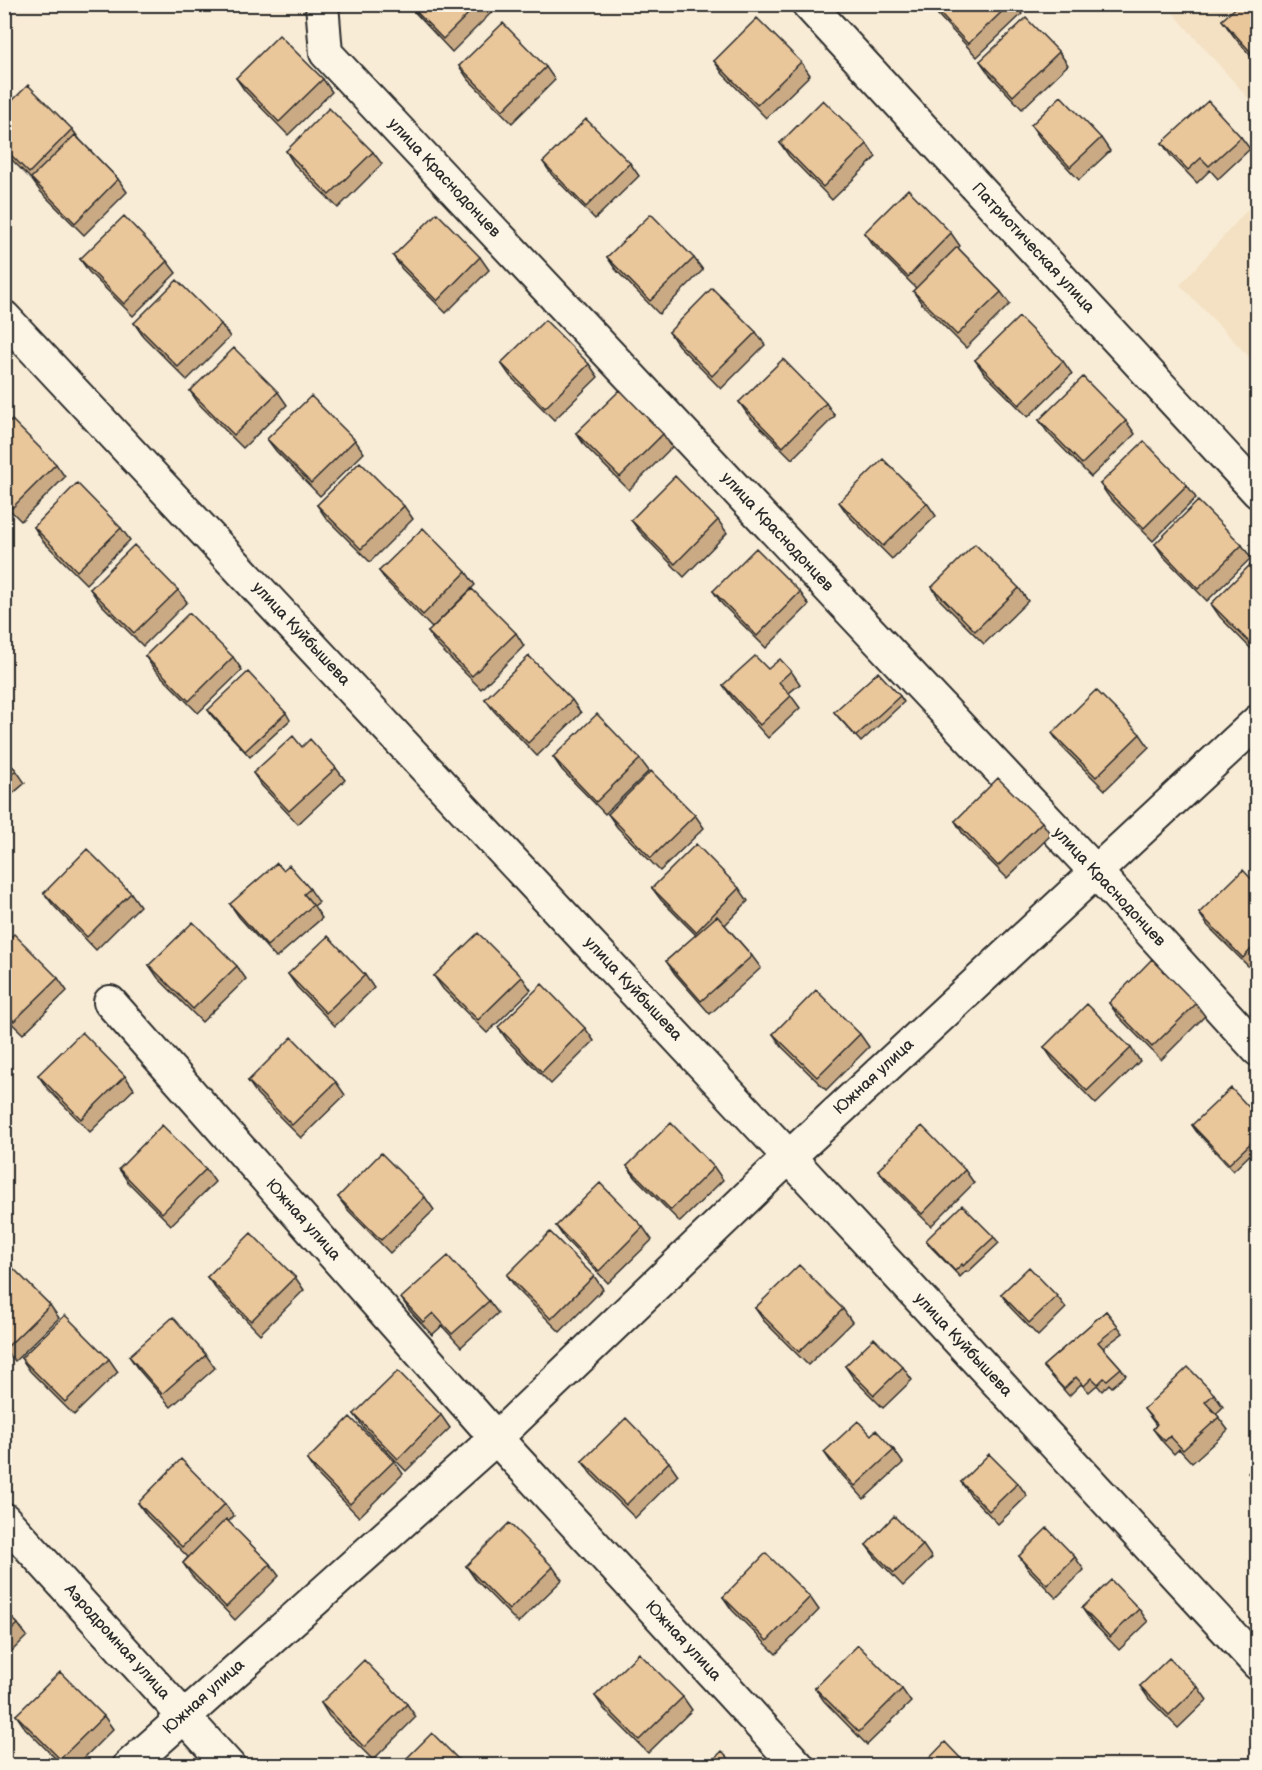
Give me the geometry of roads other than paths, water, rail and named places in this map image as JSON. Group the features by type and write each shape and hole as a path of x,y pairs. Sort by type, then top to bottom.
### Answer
{"street":[{"name":"улица Краснодонцев","path":"322,4 326,52 1095,871 1257,1050"},
{"name":"Патриотическая улица","path":"808,4 1257,492"},
{"name":"улица Куйбышева","path":"4,317 789,1157 1257,1664"},
{"name":"Южная улица","path":"129,1766 183,1715 496,1438 789,1157 1257,721"},
{"name":"Южная улица","path":"110,1002 496,1438 798,1766"},
{"name":"Аэродромная улица","path":"4,1519 230,1766"}]}
